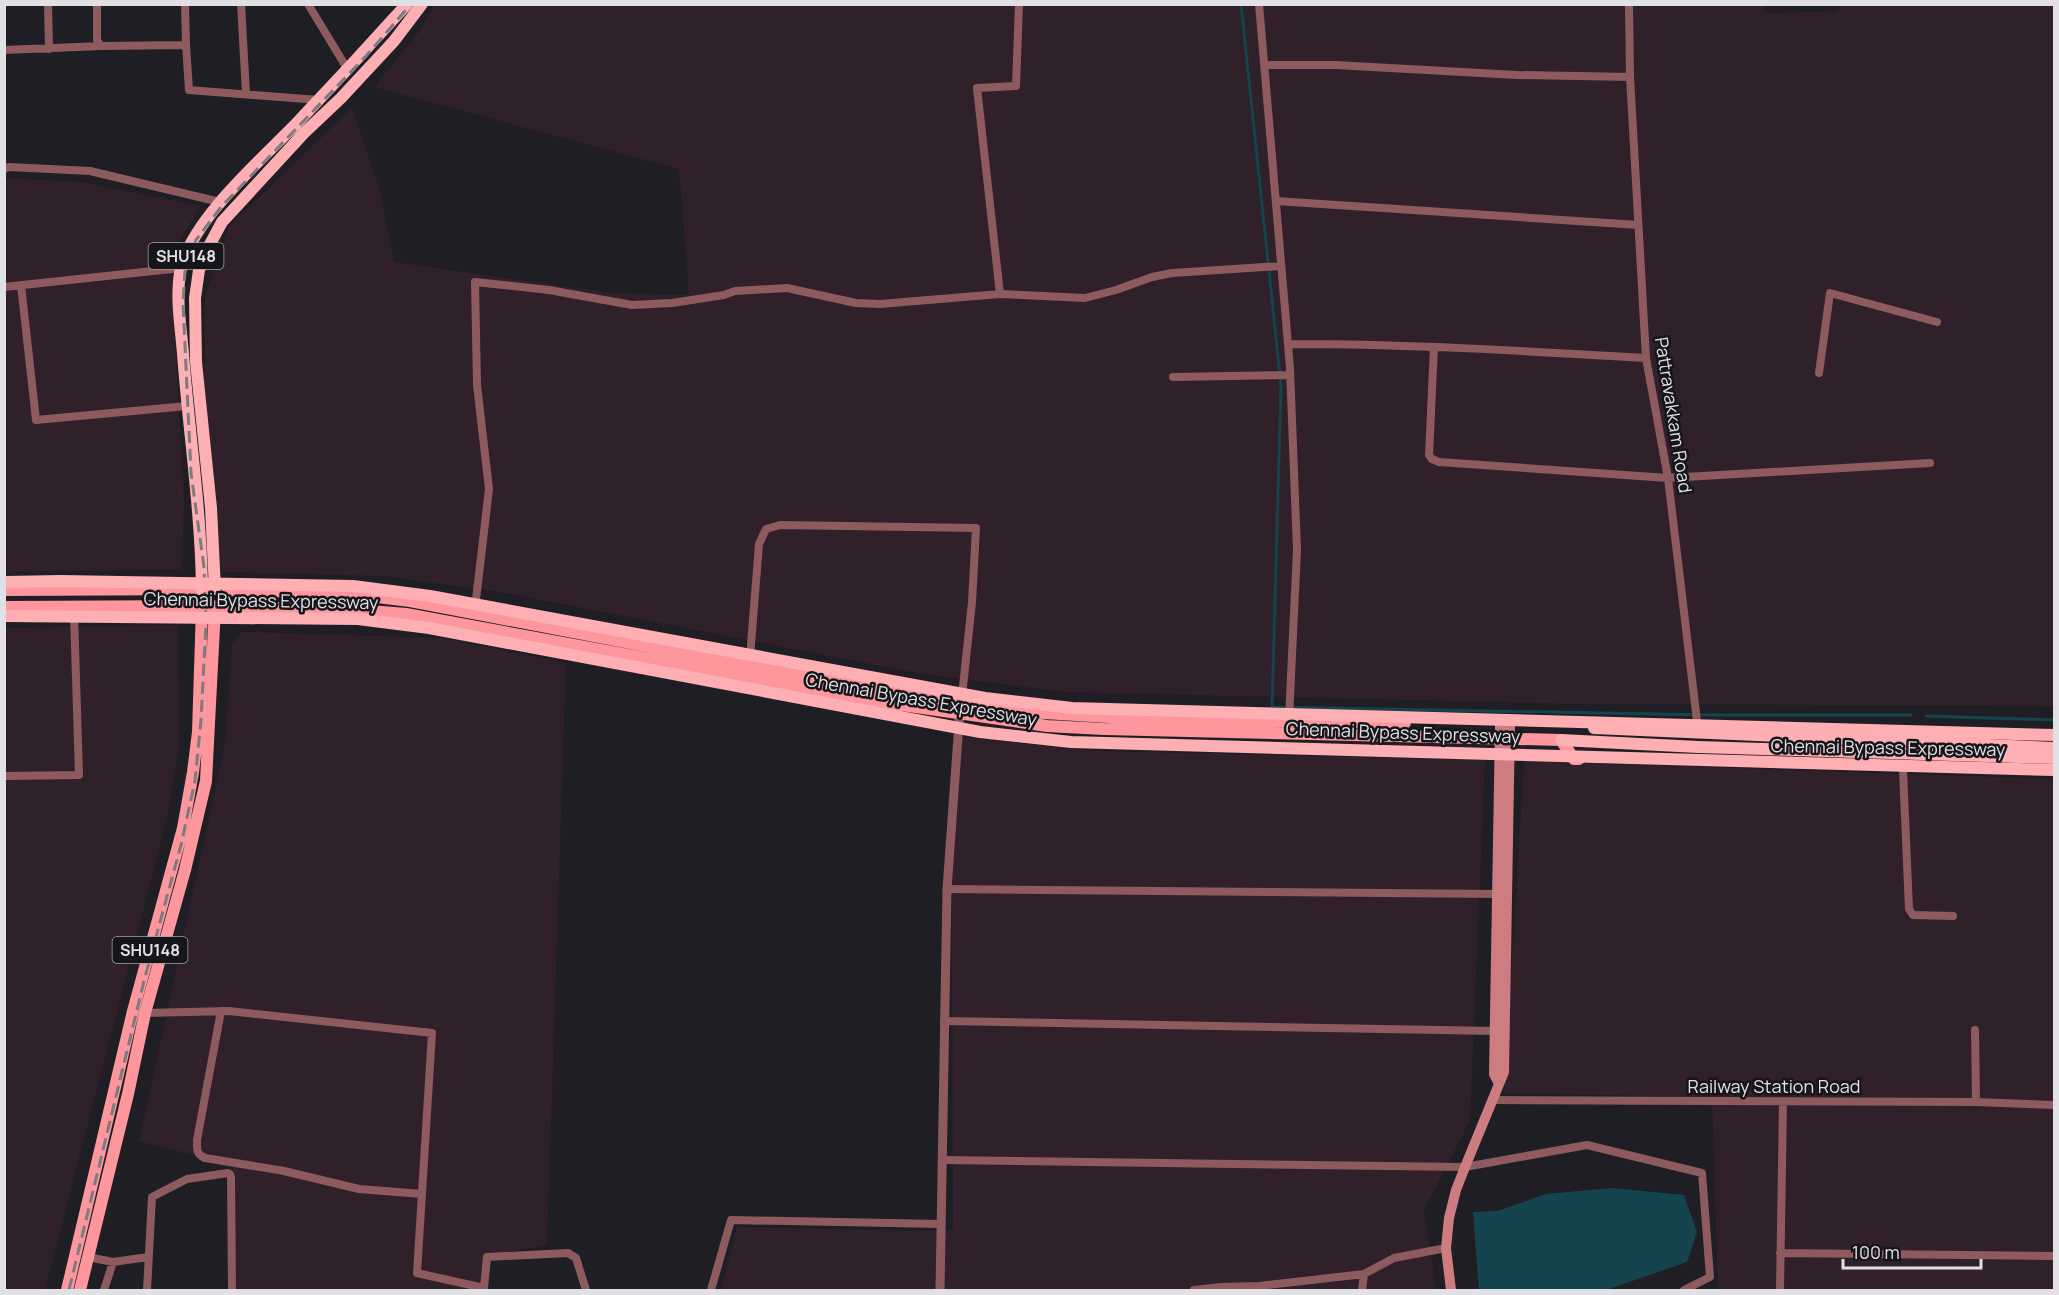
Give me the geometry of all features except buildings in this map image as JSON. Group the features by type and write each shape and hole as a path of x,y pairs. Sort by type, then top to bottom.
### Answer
{"highway":[{"name":"SHU148","path":"208,589 187,406 179,291 181,268 192,239 220,202 348,70 407,4"},
{"name":"SHU148","path":"208,589 211,508 196,362 195,298 199,270 209,246 228,214 394,41 423,4"},
{"name":"Chennai Bypass Expressway","path":"4,582 353,586 430,596 985,698 1072,708 2055,733"},
{"name":"Chennai Bypass Expressway","path":"4,616 358,618 429,628 980,732 1071,742 2055,771"},
{"path":"1563,727 2055,748"},
{"path":"1561,740 1698,747 2055,758"}],"main road":[{"path":"4,590 208,589 344,593 410,601 1047,726 1289,717 1563,727 1575,716 1696,716 2055,733"},
{"name":"SHU148","path":"67,1290 132,1014 185,870 206,781 208,589"},
{"path":"4,607 209,606 406,614 960,709"},
{"path":"1289,717 1505,740 1561,740 1574,759 1904,770 2055,771"},
{"path":"1451,1290 1446,1248 1449,1218 1456,1190 1504,1072 1505,725"},
{"path":"1499,1084 1494,1074 1498,894 1505,740"},
{"name":"SHU148","path":"80,1290 128,1094 161,932"}],"street":[{"path":"48,4 49,48"},
{"path":"97,4 97,40 101,46"},
{"path":"185,4 189,90 319,100"},
{"path":"241,4 246,93"},
{"path":"308,4 348,70"},
{"path":"1000,294 977,88 1016,86 1019,4"},
{"path":"1259,4 1290,375 1297,550 1289,717"},
{"name":"Pattravakkam Road","path":"1629,4 1630,77 1646,358 1668,478 1696,716"},
{"path":"4,50 186,45"},
{"path":"1265,65 1335,65 1517,75 1630,77"},
{"path":"4,169 9,167 90,171 220,202"},
{"path":"1276,201 1638,225"},
{"path":"475,613 489,489 477,385 475,282 549,290 641,305 672,303 724,295 735,291 787,288 856,303 880,304 1000,294 1085,298 1172,273 1281,266"},
{"path":"4,287 181,268"},
{"path":"21,285 36,420 187,406"},
{"path":"1819,373 1830,293 1937,322"},
{"path":"1288,344 1434,346 1646,358"},
{"path":"1434,346 1429,455 1439,462 1668,478 1930,463"},
{"path":"1173,377 1290,375"},
{"path":"749,666 759,544 766,529 780,525 976,528 972,602 960,709 947,889 940,1290"},
{"path":"4,776 79,775 73,606"},
{"path":"1904,770 1909,909 1913,915 1953,916"},
{"path":"947,889 1498,894"},
{"path":"145,1013 222,1011 432,1033 417,1273 484,1289 487,1257 568,1252 576,1258 586,1290"},
{"path":"222,1011 197,1140 196,1150 199,1155 359,1189 422,1194"},
{"path":"944,1021 1495,1031"},
{"path":"1975,1030 1976,1102"},
{"name":"Railway Station Road","path":"1493,1100 1976,1102 2055,1105"},
{"path":"1780,1290 1783,1102"},
{"path":"942,1160 1465,1167 1587,1145 1702,1173 1710,1278 1683,1290"},
{"path":"147,1290 152,1197 187,1179 230,1174 232,1290"},
{"path":"711,1290 731,1220 941,1224"},
{"path":"1194,1290 1221,1287 1259,1288 1364,1274 1394,1258 1446,1248"},
{"path":"1780,1252 2055,1256"},
{"path":"88,1257 113,1262 148,1257"},
{"path":"104,1290 113,1262"},
{"path":"1362,1290 1364,1274"}],"shaded area":[{"path":"1761,4 1767,13 1838,11 1840,4 2054,5 2054,706 1583,704 1066,692 923,674 500,592 383,576 221,572 204,395 205,296 229,226 352,108 379,187 394,262 612,293 689,295 679,169 374,87 421,29 434,5"},
{"path":"5,178 81,182 201,206 179,241 172,290 184,499 182,569 5,572"},
{"path":"178,625 179,746 166,822 45,1290 5,1290 4,628"},
{"path":"242,632 442,638 566,663 547,1245 485,1256 480,1290 235,1290 233,1165 139,1141 225,744 232,644"},
{"path":"962,737 1096,751 1485,760 1470,1121 1424,1210 1436,1290 721,1290 737,1227 953,1230 952,879"},
{"path":"1524,761 2054,779 2054,1290 1718,1290 1712,1097 1504,1093"}],"water":[{"path":"1612,1188 1684,1195 1697,1232 1687,1262 1606,1290 1479,1290 1473,1212 1497,1211 1546,1194"}],"waterway":[{"path":"1241,4 1281,386 1272,707 1710,715 1911,715"},
{"path":"1926,716 2054,720"}],"railway":[{"path":"69,1290 195,781 206,623 204,567 191,473 183,303 185,271 196,240 221,207 367,55 411,4"}]}
